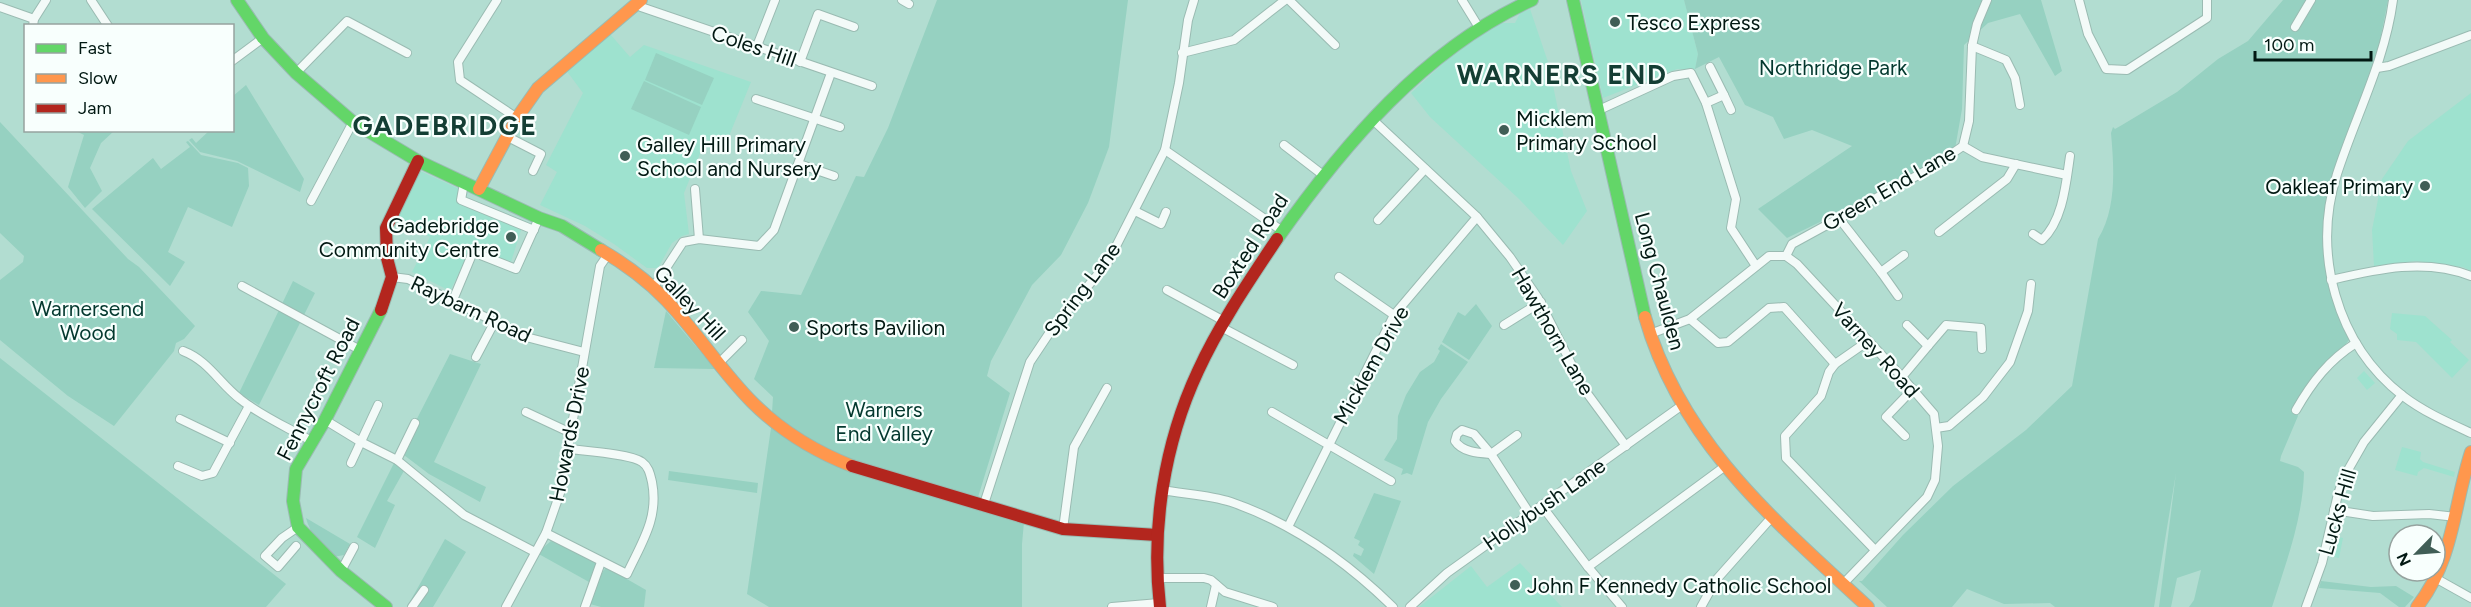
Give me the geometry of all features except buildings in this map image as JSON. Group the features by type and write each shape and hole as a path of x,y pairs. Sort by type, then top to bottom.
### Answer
{"street":[{"path":"0,7 34,22 46,0"},
{"path":"91,0 107,24"},
{"name":"Galley Hill","path":"237,0 263,38 296,73 353,122 418,161 539,218 562,226 609,254 653,288 692,329 737,387 775,422 824,455 869,473 1063,529 1157,535"},
{"path":"497,0 458,62 460,80 516,118"},
{"path":"757,46 775,0"},
{"name":"Spring Lane","path":"983,507 1030,362 1052,329 1108,262 1165,150 1194,0"},
{"path":"1182,53 1234,40 1287,0 1335,45"},
{"path":"1462,0 1478,26"},
{"name":"Boxted Road","path":"1159,605 1157,535 1162,490 1176,434 1193,383 1222,324 1281,230 1323,175 1373,120 1417,75 1478,26 1505,11 1532,0"},
{"name":"Long Chaulden","path":"1573,0 1650,334 1667,379 1681,405 1724,468 1772,517 1868,607"},
{"name":"Green End Lane","path":"1786,256 1792,244 1932,168 1963,146 1969,121 1971,46 1987,0"},
{"path":"2079,0 2088,34 2106,69 2127,70 2206,18 2207,0"},
{"path":"2295,27 2311,0"},
{"path":"2393,0 2377,68 2337,174 2329,205 2327,250 2331,280 2341,312 2356,343 2386,381 2422,409 2471,433"},
{"path":"479,189 516,118 538,88 639,2"},
{"name":"Coles Hill","path":"639,2 642,7 872,86"},
{"path":"800,62 818,14 854,27"},
{"path":"296,73 347,21 407,53"},
{"path":"2377,68 2389,66 2471,35"},
{"path":"234,60 263,38"},
{"path":"1971,46 2006,60 2015,78 2020,105"},
{"path":"1710,67 1731,110"},
{"path":"653,288 682,242 699,239 759,246 774,230 831,73"},
{"path":"1599,110 1672,76 1691,74 1706,103 1736,199 1731,228 1756,266"},
{"path":"1706,103 1724,94"},
{"path":"756,99 840,127"},
{"name":"Hawthorn Lane","path":"1373,120 1477,217 1510,257 1540,302 1584,389 1626,446"},
{"path":"311,201 353,122"},
{"path":"506,136 541,154 533,171"},
{"path":"1284,145 1323,175"},
{"path":"1963,146 1982,157 2067,175"},
{"path":"1165,150 1281,230"},
{"path":"2033,234 2042,240 2049,234 2067,187 2070,156"},
{"name":"Fennycroft Road","path":"298,527 293,501 296,469 325,420 382,308 392,277 387,258 386,228 418,161"},
{"path":"799,164 834,176"},
{"path":"1939,232 2007,179 2016,164"},
{"path":"1378,220 1425,169"},
{"path":"464,183 460,200 534,230"},
{"path":"694,189 699,239"},
{"path":"1135,212 1161,224 1166,212"},
{"name":"Micklem Drive","path":"1288,527 1394,315 1477,217"},
{"path":"1838,217 1898,296"},
{"path":"453,300 473,252 516,269 539,218"},
{"name":"Howards Drive","path":"506,607 546,533 560,492 600,266 609,254"},
{"path":"1881,272 1904,255"},
{"path":"1650,334 1690,319 1769,256 1786,256"},
{"name":"Varney Road","path":"1786,256 1797,264 1934,414 1938,446 1935,480 1927,497 1843,584"},
{"path":"2331,280 2406,266 2443,268 2471,276"},
{"name":"Raybarn Road","path":"392,277 408,279 526,337 584,352"},
{"path":"1339,277 1394,315"},
{"path":"1936,428 1949,426 1983,397 2010,362 2028,310 2031,285"},
{"path":"242,286 360,350"},
{"path":"1167,290 1293,365"},
{"path":"1504,325 1540,302"},
{"path":"1690,319 1718,344 1728,342 1769,308 1784,307 1835,364"},
{"path":"476,357 494,322"},
{"path":"1902,377 1946,325 1981,328 1983,349"},
{"path":"1907,326 1928,346"},
{"path":"718,363 742,340"},
{"path":"1868,341 1835,364 1829,372 1821,396 1785,436 1786,458 1875,550"},
{"path":"2296,410 2316,377 2329,363 2356,343"},
{"path":"183,351 198,358 249,406 313,442"},
{"path":"1063,529 1074,447 1107,388"},
{"path":"1905,436 1886,417 1913,389"},
{"name":"Lucks Hill","path":"2306,607 2322,563 2338,494 2353,459 2402,395"},
{"path":"351,463 378,405"},
{"name":"Hollybush Lane","path":"1410,607 1447,573 1681,405"},
{"path":"178,466 190,472 208,476 213,473 249,406"},
{"path":"526,412 572,433"},
{"path":"1272,412 1391,481"},
{"path":"180,419 230,443"},
{"path":"325,420 398,460 464,515 535,552"},
{"path":"398,460 415,423"},
{"path":"1517,435 1491,454 1530,514"},
{"path":"546,533 627,574 653,518 654,494 650,470 641,461 605,453 569,449"},
{"path":"2447,555 2463,476 2471,452"},
{"path":"1588,567 1724,468"},
{"path":"1162,490 1229,502 1288,527 1339,560 1393,607"},
{"path":"1542,506 1588,567 1622,607"},
{"path":"2334,510 2373,516 2410,513 2456,518"},
{"path":"1701,607 1716,580 1772,517"},
{"path":"296,546 279,567 265,556 282,538 298,527 340,571 386,607"},
{"path":"340,571 354,547"},
{"path":"585,607 601,562"},
{"path":"1158,578 1204,578 1226,592 1273,607"},
{"path":"2417,607 2434,583"},
{"path":"2444,583 2471,598"},
{"path":"1211,607 1216,585"},
{"path":"412,607 424,590"},
{"path":"1112,607 1159,605"}],"shaded area":[{"path":"1581,0 1684,0 1698,54 1695,69 1677,69 1603,98"},
{"name":"Micklem Primary School","path":"1530,9 1548,62 1571,171 1587,211 1563,245 1518,198 1430,117 1411,93 1450,57 1484,33 1500,23 1515,23 1520,13"},
{"name":"Galley Hill Primary School and Nursery","path":"610,34 630,57 644,45 751,82 725,146 706,139 684,193 689,234 672,243 658,268 647,268 585,226 540,205 557,172 546,165 583,93 566,70"},
{"name":"Oakleaf Primary","path":"2471,93 2471,271 2463,267 2416,261 2374,266 2372,230 2382,179 2408,141"},
{"path":"418,170 468,193 463,204 521,230 511,262 472,247 450,291 412,272 430,237 393,217"},
{"path":"2392,313 2425,316 2452,340 2450,342 2469,360 2452,378 2416,342 2397,340 2397,334 2390,329"},
{"path":"2364,371 2375,383 2367,390 2357,378"},
{"path":"2402,447 2421,452 2420,459 2423,462 2455,472 2454,477 2424,468 2418,472 2417,476 2395,470"},
{"path":"2334,536 2343,538 2339,558 2329,556"},
{"name":"John F Kennedy Catholic School","path":"1520,563 1562,607 1419,607 1471,566 1487,587"}],"green space":[{"name":"Warners End Valley","path":"937,0 1128,0 1109,147 1088,203 1061,255 1032,285 991,361 987,376 1010,393 975,507 1024,522 1022,607 769,607 747,594 771,428 773,397 754,379 769,341 748,312 761,291 801,295 856,176 864,177 888,128"},
{"name":"Northridge Park","path":"1684,0 2041,0 2062,71 2055,76 2020,14 1988,23 1964,45 1962,109 1955,149 1911,178 1787,238 1758,209 1852,146 1812,130 1784,139 1773,117 1745,105 1719,57 1695,69 1698,54"},
{"path":"2283,0 2388,0 2375,66 2327,198 2324,219 2325,253 2349,340 2295,408 2298,416 2281,456 2280,461 2298,467 2304,472 2303,489 2297,523 2272,607 2189,607 2194,600 2201,570 2177,578 2171,607 2159,607 2176,473 2154,607 2055,607 2050,603 2004,604 1967,589 1952,607 1887,607 1859,581 1862,581 1903,535 1953,486 2026,430 2072,386 2098,239 2111,201 2113,173 2111,133 2113,127 2115,129 2177,92 2218,59 2248,41"},
{"path":"656,53 714,78 702,105 645,80"},
{"path":"644,81 701,107 689,135 631,109"},
{"path":"246,85 304,179 300,192 237,161 200,152 189,140 192,138 196,143 208,132 234,132 234,95"},
{"name":"Warnersend Wood","path":"0,122 128,259 139,267 195,326 184,339 176,343 174,351 114,426 68,396 0,340 0,280 23,262 24,256 0,233"},
{"path":"78,132 113,132 101,143 90,168 102,191 85,208 68,187 84,135"},
{"path":"188,141 201,155 238,163 248,168 249,186 232,227 188,207 168,252 185,262 170,286 92,209 153,158 161,169 190,147 186,142"},
{"path":"293,281 315,293 259,405 239,393"},
{"path":"1476,304 1492,326 1469,360 1442,342 1458,312 1465,316"},
{"path":"666,311 715,369 654,368"},
{"path":"1441,344 1468,362 1441,399 1428,422 1412,475 1407,473 1401,475 1403,469 1384,460 1397,439 1398,416 1406,395 1420,372 1434,362"},
{"path":"450,354 481,364 434,462 486,487 480,502 429,474 400,452"},
{"path":"0,358 286,584 266,607 0,607"},
{"path":"395,461 405,469 387,501 395,505 375,548 357,537"},
{"path":"669,471 758,483 757,493 668,480"},
{"path":"1374,493 1401,501 1374,574 1353,556 1354,553 1361,556 1364,549 1358,545 1360,541 1354,538"},
{"path":"306,518 350,544 344,555 333,557 313,534"},
{"path":"445,539 466,552 433,607 407,607"},
{"path":"551,541 597,563 589,582 537,553"},
{"path":"606,567 646,590 644,607 601,607 590,604 600,576"},
{"path":"2321,581 2371,587 2396,586 2414,597 2405,607 2399,607 2380,593 2319,588"}],"traffic: fast":[{"path":"237,0 263,38 296,73 353,122 418,161 539,218 562,226 601,250"},
{"path":"1277,239 1330,168 1389,102 1456,45 1493,20 1532,0"},
{"path":"1573,0 1645,317"},
{"path":"381,310 325,420 296,469 293,501 298,527 341,571 386,607"}],"traffic: slow":[{"path":"479,189 517,118 538,88 641,0"},
{"path":"601,250 619,261 659,293 741,390 774,422 825,454 852,466"},
{"path":"1645,317 1661,362 1682,403 1707,441 1766,511 1868,607"},
{"path":"2417,607 2429,589 2446,552 2471,452"}],"traffic: jam":[{"path":"381,310 392,277 387,258 386,228 418,161"},
{"path":"1160,607 1157,547 1159,517 1176,428 1186,399 1215,337 1277,239"},
{"path":"852,466 1063,529 1157,535"}],"place":[{"name":"Tesco Express","path":"1615,22"},
{"name":"Micklem Primary School","path":"1504,130"},
{"name":"Galley Hill Primary School and Nursery","path":"625,156"},
{"name":"Oakleaf Primary","path":"2425,186"},
{"name":"Gadebridge Community Centre","path":"511,237"},
{"name":"Sports Pavilion","path":"794,327"},
{"name":"John F Kennedy Catholic School","path":"1515,585"}],"district":[{"name":"WARNERS END","path":"1562,74"},
{"name":"GADEBRIDGE","path":"445,125"}]}
